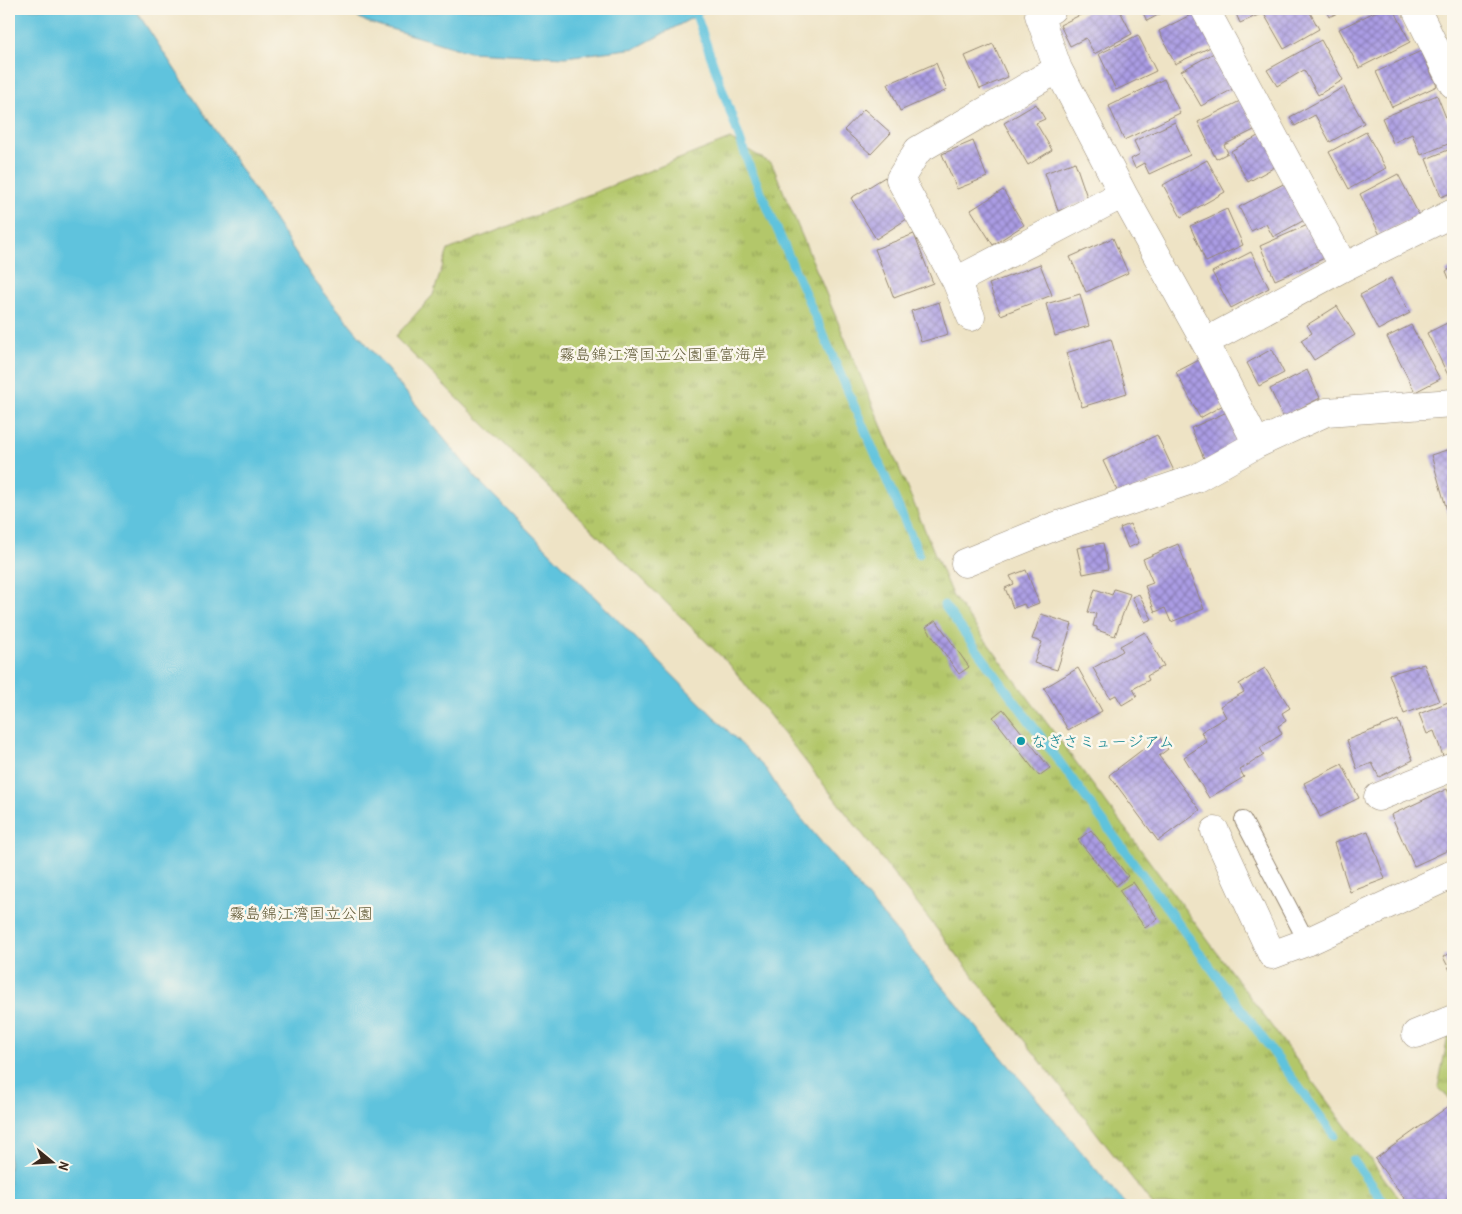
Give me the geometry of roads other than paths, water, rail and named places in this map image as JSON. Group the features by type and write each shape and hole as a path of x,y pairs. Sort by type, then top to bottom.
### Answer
{"street":[{"path":"1052,9 1039,15 1058,69 1123,194 1205,342 1257,444"},
{"path":"1205,9 1344,268"},
{"path":"1416,9 1453,84"},
{"path":"971,317 956,281 900,179 918,150 1058,69"},
{"path":"956,281 1123,194"},
{"path":"1205,342 1344,268 1453,213"},
{"path":"965,563 1053,527 1197,478 1257,444 1326,412 1453,402"},
{"path":"1378,797 1453,767"},
{"path":"1215,831 1272,955 1308,942 1453,874"},
{"path":"1416,1034 1453,1018"}],"lane":[{"path":"1243,820 1308,942"}],"water":[{"name":"霧島錦江湾国立公園","path":"9,9 135,9 313,279 478,480 766,769 785,799 1126,1205 9,1205"},
{"path":"343,9 709,9 636,48 565,57 469,52 367,22"}],"waterway":[{"path":"694,9 749,165 919,554"},
{"path":"944,605 1334,1135"},
{"path":"1353,1160 1386,1205"}],"place":[{"name":"なぎさミュージアム","path":"1021,741"}],"park label":[{"name":"霧島錦江湾国立公園重富海岸","path":"663,354"}]}
